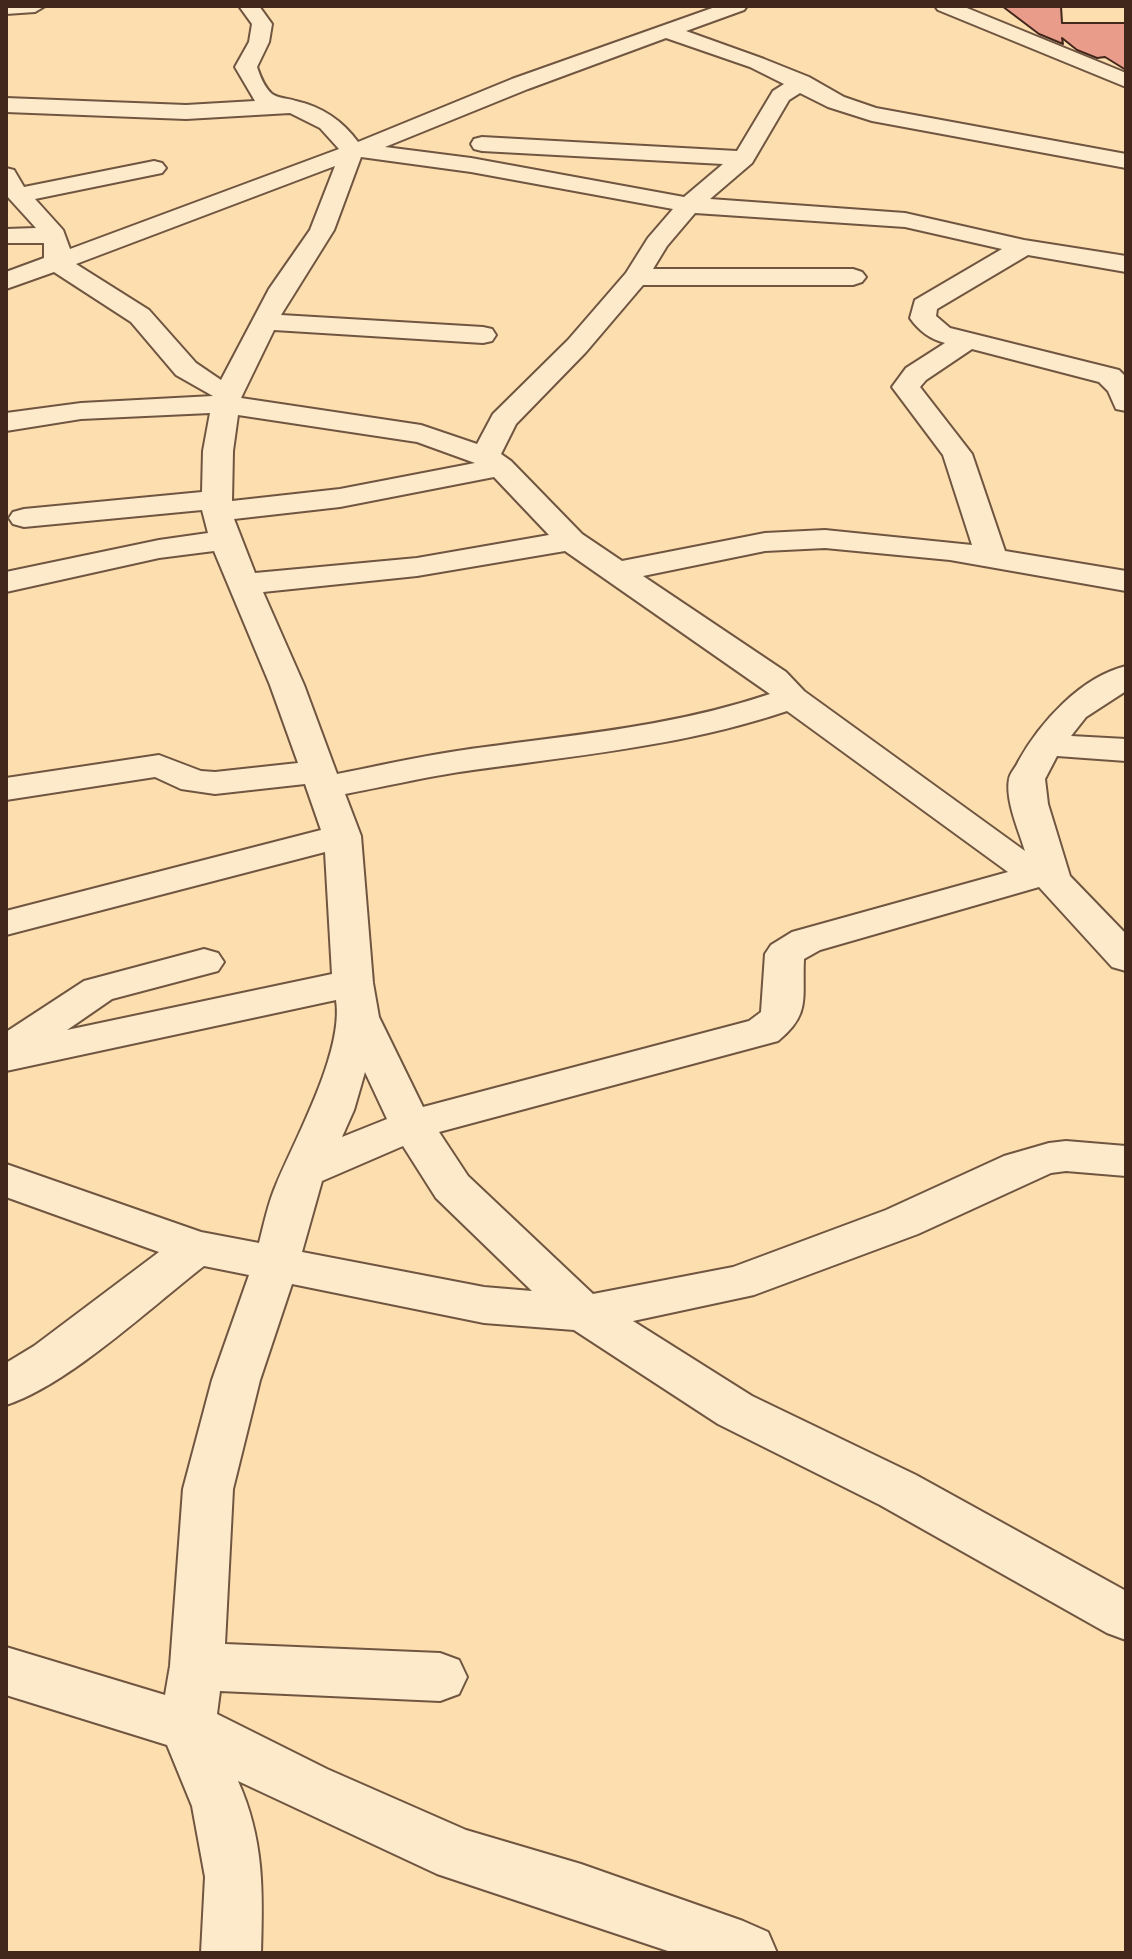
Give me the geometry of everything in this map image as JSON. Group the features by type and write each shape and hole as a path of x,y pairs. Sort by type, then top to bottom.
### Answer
{"street":[{"path":"6,8 35,6"},
{"path":"249,6 262,24 259,42 248,60 249,75 269,101 291,106 328,123 355,151 471,165 689,205 905,220 1024,247 1126,264"},
{"path":"6,281 355,151 520,84 737,6"},
{"path":"945,6 1126,81"},
{"path":"668,32 757,63 801,82 836,102 872,114 1126,161"},
{"path":"493,462 503,420 577,346 636,277 657,243 689,205 744,158 781,96 801,82"},
{"path":"6,105 186,112 291,106"},
{"path":"398,134 514,147 744,158"},
{"path":"231,1953 234,1877 221,1806 187,1727 197,1666 208,1489 236,1380 275,1266 297,1187 333,1110 356,1000 342,836 287,685 244,584 220,517 226,398 264,322 322,230 355,151"},
{"path":"12,185 154,168"},
{"path":"12,185 54,235 59,254 56,262"},
{"path":"6,236 54,235"},
{"path":"1024,247 924,306 923,318 941,334 1109,376 1121,388 1126,403"},
{"path":"56,262 140,316 186,369 226,398"},
{"path":"636,277 853,277"},
{"path":"264,322 483,335"},
{"path":"967,340 916,374 906,387 957,454 991,557"},
{"path":"6,422 81,411 226,398 421,434 493,462 571,541 774,679 792,698 1012,859 1047,877 1126,958"},
{"path":"24,518 220,517 340,498 493,462"},
{"path":"6,582 159,549 220,517"},
{"path":"615,572 765,542 825,539 889,543 991,557 1126,581"},
{"path":"244,584 417,567 571,541"},
{"path":"1047,877 1027,779 1045,745 1074,710 1126,676"},
{"path":"6,789 159,766 194,781 215,783 321,779 664,734 723,721 792,698"},
{"path":"1045,745 1126,750"},
{"path":"6,923 342,836"},
{"path":"306,1170 414,1124 763,1031 781,1017 785,954 793,948 806,941 1047,877"},
{"path":"6,1055 98,990 204,962"},
{"path":"6,1055 356,1000"},
{"path":"356,1000 407,1117 452,1187 584,1313 735,1410 898,1490 1126,1617"},
{"path":"6,1180 196,1248 484,1305 584,1313 738,1283 902,1222 1020,1167 1049,1158 1066,1156 1126,1161"},
{"path":"6,1386 51,1359 196,1248"},
{"path":"197,1666 440,1677"},
{"path":"6,1671 187,1727 307,1787 458,1855 595,1897 722,1941 747,1953"}],"building":[{"path":"1002,6 1061,6 1062,23 1126,23 1126,70 1105,57 1097,58 1077,50 1062,38 1063,44 1039,34"}]}
